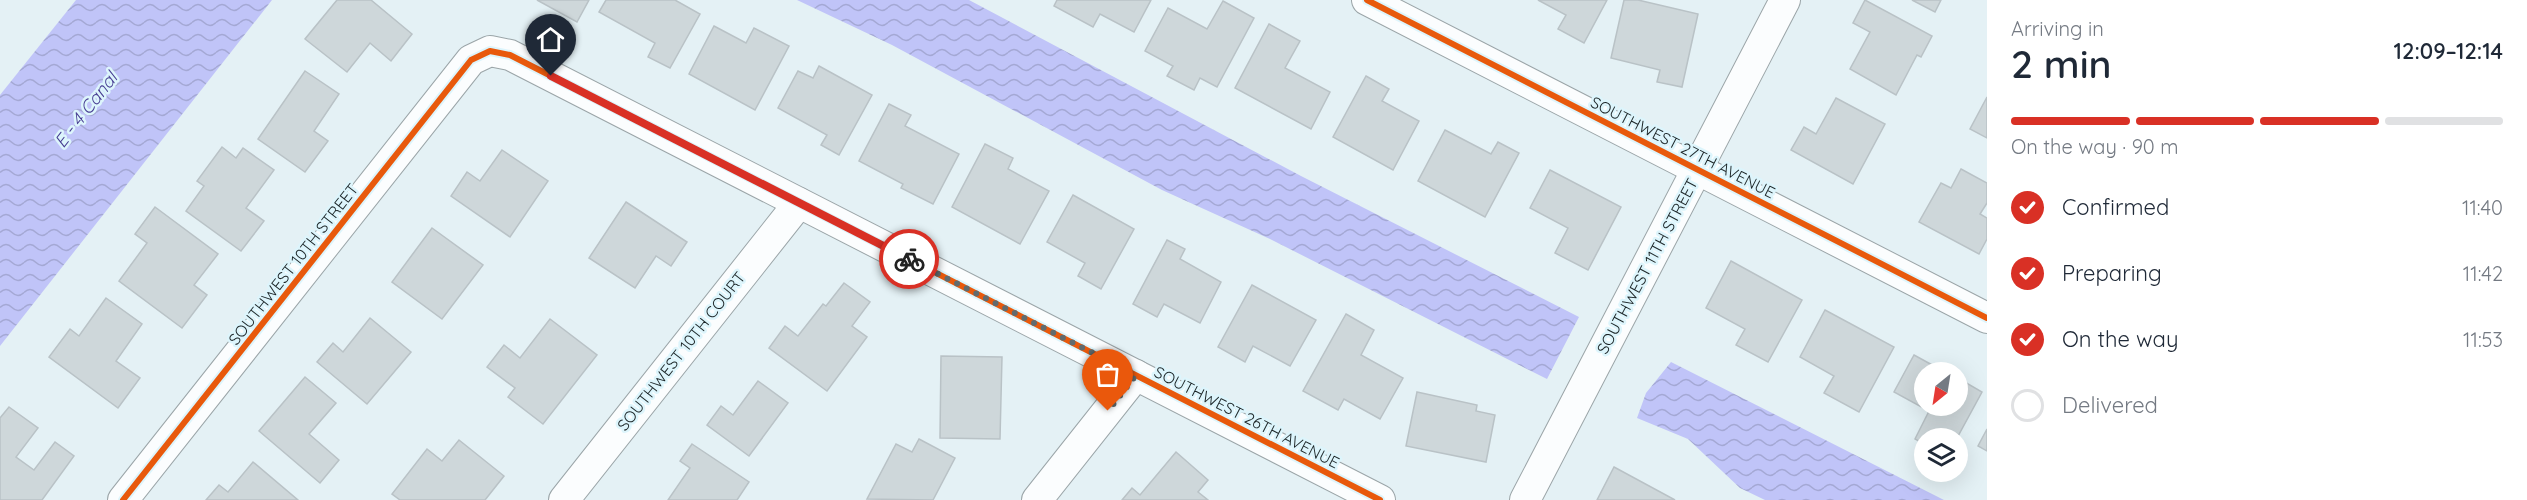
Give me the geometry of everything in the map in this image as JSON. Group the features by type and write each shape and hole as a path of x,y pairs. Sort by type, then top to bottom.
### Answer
{"street":[{"name":"SOUTHWEST 27TH AVENUE","path":"1367,0 1987,318"},
{"name":"SOUTHWEST 11TH STREET","path":"1525,500 1785,0"},
{"name":"SOUTHWEST 26TH AVENUE","path":"490,51 510,55 1380,500"},
{"name":"SOUTHWEST 10TH STREET","path":"123,500 471,60 490,51"},
{"name":"SOUTHWEST 10TH COURT","path":"564,500 799,202"},
{"path":"1037,500 1136,375"}],"water":[{"name":"E - 4 Canal","path":"76,0 272,0 0,346 0,95"},
{"path":"797,0 969,0 1301,176 1579,317 1547,379 1270,239 1162,190 892,45"},
{"path":"1671,362 1944,500 1765,500 1740,488 1688,439 1637,418 1646,393"}],"building":[{"path":"337,0 371,0 412,34 391,61 370,43 347,72 305,39"},
{"path":"537,0 589,0 577,22"},
{"path":"606,0 675,0 700,14 670,68 648,57 655,43 599,12"},
{"path":"1057,0 1151,0 1134,32 1100,14 1093,27 1054,6"},
{"path":"1538,0 1607,0 1584,43 1558,29 1566,15"},
{"path":"1624,0 1638,0 1698,14 1682,87 1657,82 1660,70 1611,58"},
{"path":"1865,0 1932,36 1921,57 1917,55 1896,95 1850,69 1870,32 1853,23"},
{"path":"1912,0 1941,0 1935,12"},
{"path":"1223,1 1254,18 1217,87 1200,78 1194,90 1167,76 1173,66 1145,51 1168,8 1207,29"},
{"path":"1269,24 1300,41 1285,68 1330,92 1311,129 1235,88"},
{"path":"714,26 746,43 754,28 789,46 755,110 689,74"},
{"path":"819,66 872,95 839,155 821,145 827,135 778,108 798,71 813,78"},
{"path":"305,71 339,94 314,131 328,141 305,172 258,139"},
{"path":"1366,76 1389,89 1382,101 1419,121 1393,170 1333,137"},
{"path":"1987,97 1987,138 1970,129"},
{"path":"1836,98 1885,124 1853,184 1791,150 1804,127 1816,134"},
{"path":"889,104 911,115 905,126 959,154 933,204 901,188 903,184 859,161"},
{"path":"1445,130 1491,154 1498,142 1519,153 1485,217 1418,181"},
{"path":"985,144 1013,158 1008,169 1049,191 1020,244 952,207"},
{"path":"222,147 236,158 243,148 274,170 246,208 264,221 241,251 186,211 204,186 197,181"},
{"path":"502,150 548,181 510,237 451,196 467,172 480,181"},
{"path":"1961,169 1987,183 1987,203 1980,214 1987,218 1987,239 1979,254 1919,222 1941,183 1951,188"},
{"path":"1550,170 1621,207 1588,270 1555,253 1568,228 1530,208"},
{"path":"1073,195 1134,229 1101,289 1078,276 1085,263 1047,242"},
{"path":"626,202 687,242 671,266 656,256 635,288 589,258"},
{"path":"155,207 218,254 194,285 207,295 182,328 119,281 147,243 135,234"},
{"path":"432,228 483,265 442,319 392,282"},
{"path":"1167,240 1185,249 1180,259 1221,282 1200,323 1164,304 1157,317 1133,304"},
{"path":"1731,261 1802,300 1768,362 1736,345 1745,329 1706,308"},
{"path":"844,283 870,302 852,326 867,337 827,391 769,348 785,326 798,336 823,304 826,306"},
{"path":"1252,285 1316,320 1290,366 1253,346 1245,362 1218,347"},
{"path":"106,298 142,324 116,361 140,378 118,408 49,357 70,329 79,336"},
{"path":"1825,310 1894,347 1859,412 1824,393 1834,376 1800,357"},
{"path":"1346,314 1374,330 1361,355 1403,378 1380,419 1344,399 1338,410 1303,391"},
{"path":"370,318 411,352 367,404 317,362 333,343 343,352"},
{"path":"550,319 597,355 543,424 508,397 515,388 487,367 504,345 520,358"},
{"path":"1914,355 1927,362 1914,362 1914,403 1894,392"},
{"path":"941,356 1002,357 1000,439 940,438"},
{"path":"305,377 336,403 309,434 339,460 320,483 259,431"},
{"path":"758,381 788,403 749,456 707,425 721,406 733,415"},
{"path":"1968,384 1982,392 1962,428 1920,428 1926,416 1968,416"},
{"path":"1417,392 1477,405 1476,411 1495,415 1486,462 1406,446"},
{"path":"9,407 38,428 16,457 34,470 55,442 74,456 42,500 0,500 0,418"},
{"path":"1987,429 1987,451 1978,446"},
{"path":"919,439 955,458 933,500 867,499 896,444 912,452"},
{"path":"459,440 504,476 485,500 400,500 392,494 427,449 442,461"},
{"path":"692,444 749,482 737,500 668,500 690,468 680,461"},
{"path":"1176,452 1208,480 1198,492 1208,500 1122,500 1132,488 1140,495"},
{"path":"253,462 298,500 206,500 219,485 228,492"},
{"path":"1614,467 1675,500 1597,500"}],"cycle path":[{"path":"1367,0 1987,318"},
{"path":"123,500 471,60 490,51 510,55 1380,500"}],"way so far":[{"path":"909,259 1136,375 1108,411"}],"route":[{"path":"551,76 909,259"}]}
